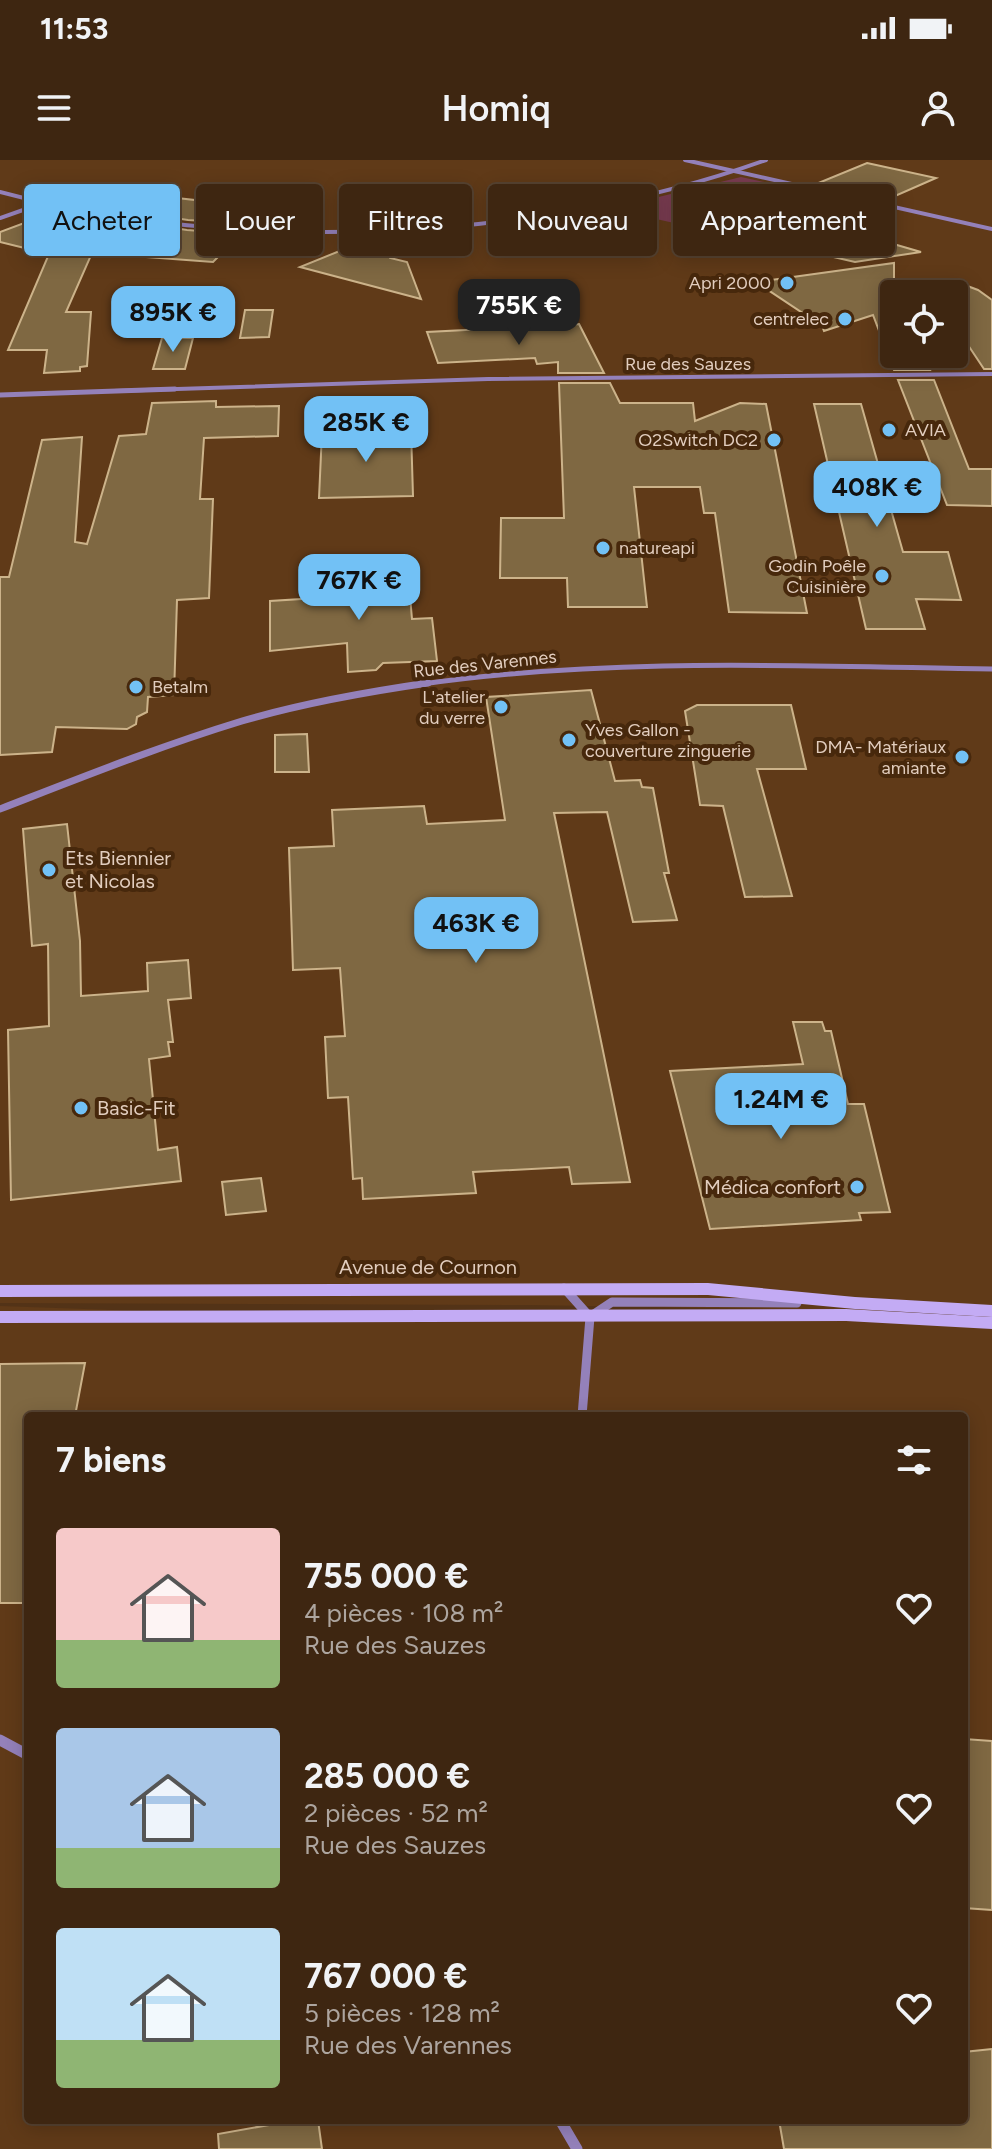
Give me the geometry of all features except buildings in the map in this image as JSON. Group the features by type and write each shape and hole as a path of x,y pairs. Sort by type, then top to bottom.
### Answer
{"main road":[{"name":"Avenue de Cournon","path":"0,1291 708,1289 855,1303 992,1311"},
{"name":"Avenue de Cournon","path":"0,1317 846,1315 992,1323"}],"street":[{"path":"685,160 992,229"},
{"path":"180,223 219,227 388,229 470,225 592,209 666,194 766,160"},
{"path":"0,192 24,198"},
{"path":"0,218 24,209"},
{"name":"Rue des Sauzes","path":"0,395 488,379 992,374"},
{"name":"Rue des Varennes","path":"0,809 202,734 281,711 477,676 593,668 725,666 992,669"},
{"path":"564,1288 590,1317 582,1412"},
{"name":"Avenue de Cournon","path":"590,1317 612,1302 855,1303"},
{"path":"0,1740 24,1753"},
{"path":"562,2124 577,2149"}],"shaded area":[{"path":"0,160 992,160 992,1313 530,1305 0,1303"},
{"path":"741,177 774,184 712,184"},
{"path":"673,193 673,223 657,219 657,197"},
{"path":"0,1306 338,1318 910,1320 992,1316 992,2149 0,2149"}],"place":[{"name":"Apri 2000","path":"787,283"},
{"name":"centrelec","path":"845,319"},
{"name":"AVIA","path":"889,430"},
{"name":"O2Switch DC2","path":"774,440"},
{"name":"natureapi","path":"603,548"},
{"name":"Godin Poêle Cuisinière","path":"882,576"},
{"name":"Betalm","path":"136,687"},
{"name":"L'atelier du verre","path":"501,707"},
{"name":"Yves Gallon - couverture zinguerie","path":"569,740"},
{"name":"DMA- Matériaux amiante","path":"962,757"},
{"name":"Ets Biennier et Nicolas","path":"49,870"},
{"name":"Basic-Fit","path":"81,1108"},
{"name":"Médica confort","path":"857,1187"}]}
